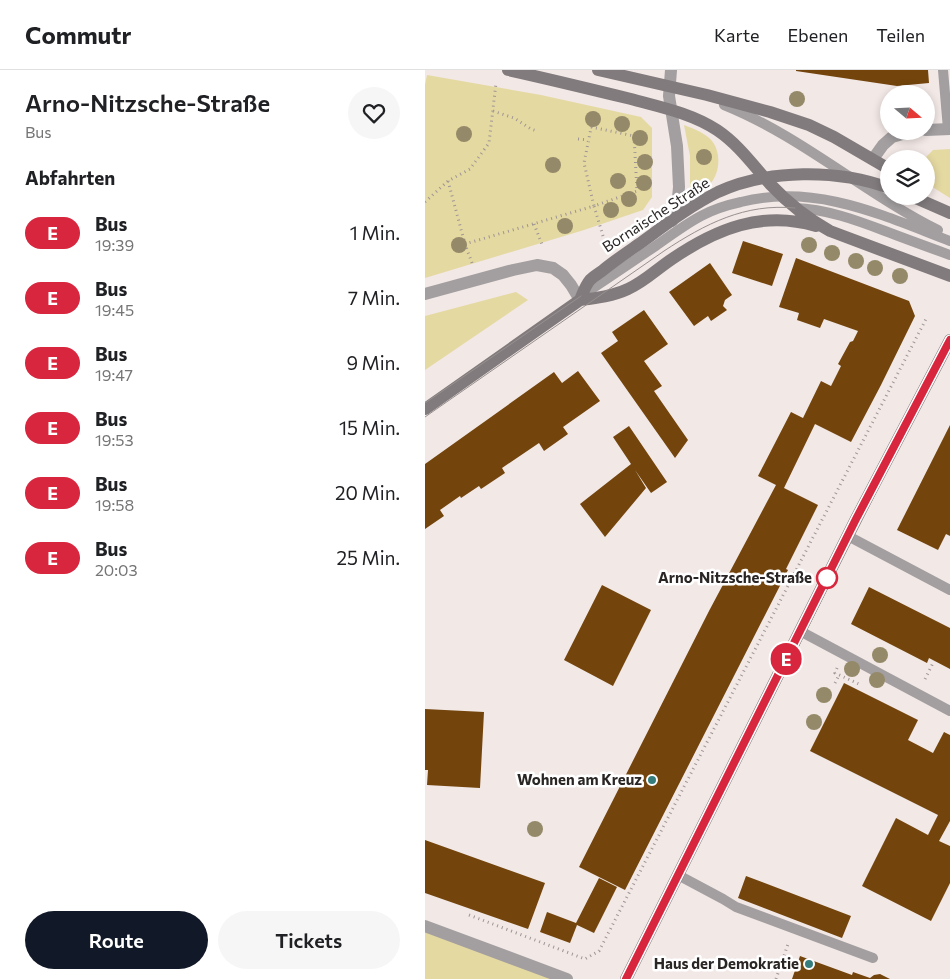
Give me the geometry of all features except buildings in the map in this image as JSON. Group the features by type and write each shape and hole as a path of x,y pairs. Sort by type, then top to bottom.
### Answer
{"main road":[{"path":"508,70 671,110 698,120 717,130 733,144 795,208 812,220 830,231 950,276"},
{"path":"598,70 669,91 770,112 809,125 880,163"},
{"name":"Bornaische Straße","path":"425,409 580,298 592,278 611,263 698,204 720,192 740,184 765,178 811,175 838,175 880,185"},
{"path":"935,204 947,211"},
{"path":"933,205 947,211"},
{"name":"Bornaische Straße","path":"580,298 597,298 629,289 695,244 716,233 737,226 761,221 782,220 803,223 830,231"},
{"path":"627,979 848,536 950,340"}],"street":[{"path":"671,70 669,91 677,146 679,187 677,208 672,221"},
{"path":"935,130 949,129"},
{"path":"873,159 889,140"},
{"path":"425,294 534,265 541,265 553,268 568,279 580,298"},
{"path":"425,926 567,979"}],"lane":[{"path":"943,70 949,129"},
{"path":"669,91 715,101 760,121 793,140 907,214 950,236"},
{"path":"580,298 702,215 727,205 773,196 820,198 852,205 950,240"},
{"path":"795,208 814,209 841,216 950,255"},
{"path":"848,536 950,590"},
{"path":"800,631 950,711"},
{"path":"678,876 736,907 873,958"}],"path":[{"path":"425,202 448,181 471,169 489,143 497,78"},
{"path":"493,111 514,118 537,131"},
{"path":"465,244 594,206 637,191 634,136 591,127 584,163 594,206 611,263"},
{"path":"577,139 588,140"},
{"path":"448,181 465,244 479,280"},
{"path":"469,915 585,958 599,951 926,319"},
{"path":"835,683 839,675"},
{"path":"776,979 793,929"}],"shaded area":[{"path":"427,75 541,95 641,117 652,128 652,197 643,210 584,230 425,278 425,85"},
{"path":"684,125 708,137 716,147 718,154 718,167 714,179 710,184 690,197 690,156"},
{"path":"950,149 950,198 935,189 935,150 933,150"},
{"path":"516,292 528,300 425,370 425,316"},
{"path":"425,926 567,979 425,979"}],"tram line":[{"path":"425,417 664,251 695,232 742,212 777,207 795,208"},
{"path":"425,403 581,296"},
{"path":"631,979 925,395 950,349"}],"bus line":[{"name":"E","path":"626,979 856,519 950,340"}],"place":[{"name":"Arno-Nitzsche-Straße","path":"827,578"},
{"name":"Wohnen am Kreuz","path":"652,780"},
{"name":"Haus der Demokratie","path":"809,964"}]}
